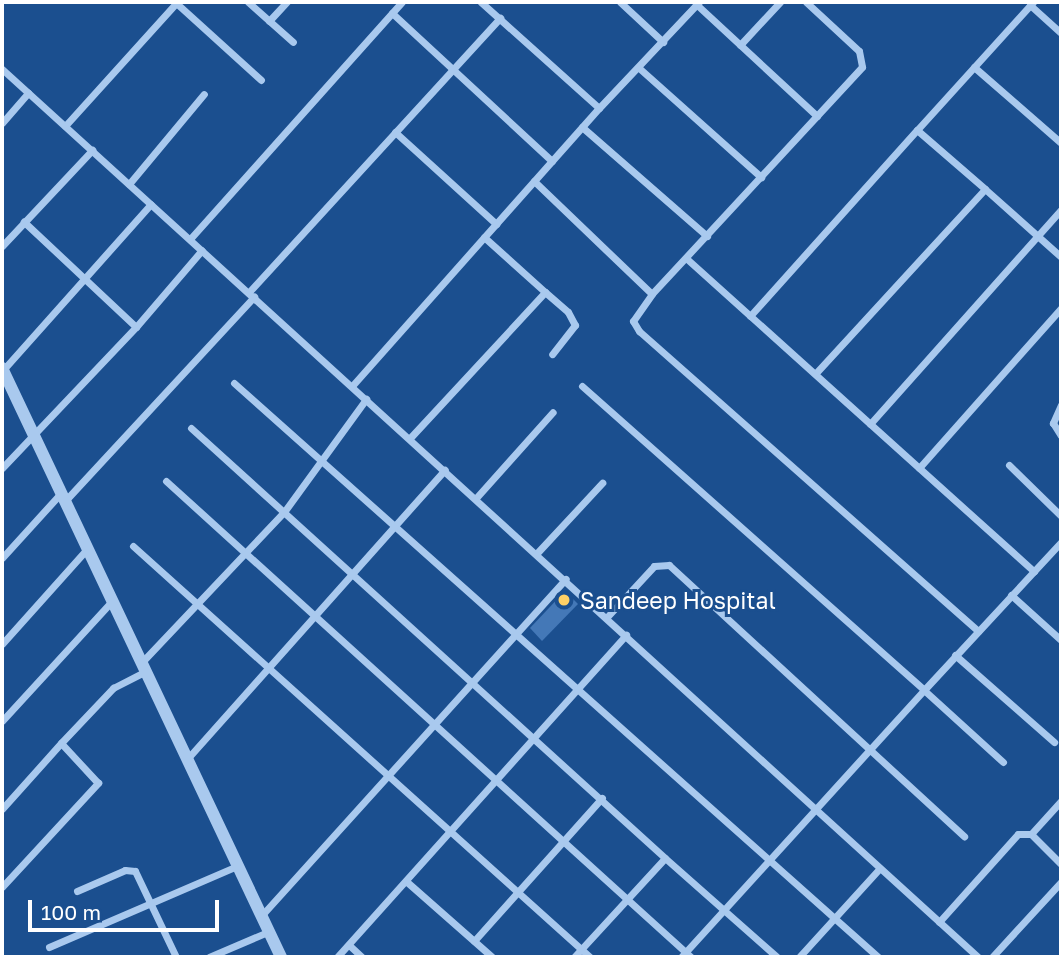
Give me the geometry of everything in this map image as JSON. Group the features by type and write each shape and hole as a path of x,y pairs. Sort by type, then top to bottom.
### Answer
{"street":[{"path":"65,126 176,2 261,80"},
{"path":"248,2 293,43"},
{"path":"269,21 287,2"},
{"path":"190,239 402,2"},
{"path":"481,2 599,108"},
{"path":"620,2 663,42"},
{"path":"740,45 780,2"},
{"path":"806,2 864,60 860,69 652,294 635,316 639,331 978,631"},
{"path":"352,386 599,108 697,3 817,116"},
{"path":"750,316 1031,3 1061,33"},
{"path":"392,13 552,161"},
{"path":"2,558 62,498 251,294 500,18"},
{"path":"974,67 1061,143"},
{"path":"639,68 761,177"},
{"path":"2,69 566,579 978,957"},
{"path":"2,123 28,93"},
{"path":"129,184 204,94"},
{"path":"582,127 708,236"},
{"path":"917,130 1061,257"},
{"path":"395,132 496,224"},
{"path":"2,246 92,150"},
{"path":"534,181 652,294"},
{"path":"815,374 985,189"},
{"path":"151,204 2,369 240,865 281,957"},
{"path":"870,424 1061,210"},
{"path":"24,222 136,327"},
{"path":"484,237 568,312 575,325 552,354"},
{"path":"2,468 136,327 202,250"},
{"path":"687,259 1034,571"},
{"path":"410,438 545,292"},
{"path":"919,468 1061,308"},
{"path":"234,383 514,636 878,957"},
{"path":"582,386 1003,762"},
{"path":"2,809 113,688 144,666 284,512 366,399"},
{"path":"1061,405 1053,423 1061,436"},
{"path":"476,498 553,412"},
{"path":"191,428 354,572 472,683 777,957"},
{"path":"1009,466 1061,516"},
{"path":"188,758 445,470"},
{"path":"166,481 686,956 816,808 1061,542"},
{"path":"537,553 601,483"},
{"path":"132,546 590,957"},
{"path":"2,644 87,549"},
{"path":"607,617 654,566 669,565 964,836"},
{"path":"262,915 566,579"},
{"path":"1011,595 1061,640"},
{"path":"2,721 112,601"},
{"path":"337,957 626,635"},
{"path":"956,655 1054,742"},
{"path":"2,887 98,783 61,743"},
{"path":"474,941 602,799"},
{"path":"939,922 1013,838 1031,834 1061,801"},
{"path":"1031,834 1061,864"},
{"path":"574,957 665,858"},
{"path":"49,947 240,865"},
{"path":"799,957 880,867"},
{"path":"77,891 130,869 139,874 176,957"},
{"path":"992,957 1061,881"},
{"path":"407,882 492,957"},
{"path":"209,957 270,931"},
{"path":"349,945 362,957"}],"building":[{"path":"565,591 578,604 542,641 530,628"}],"place":[{"name":"Sandeep Hospital","path":"564,600"}]}
